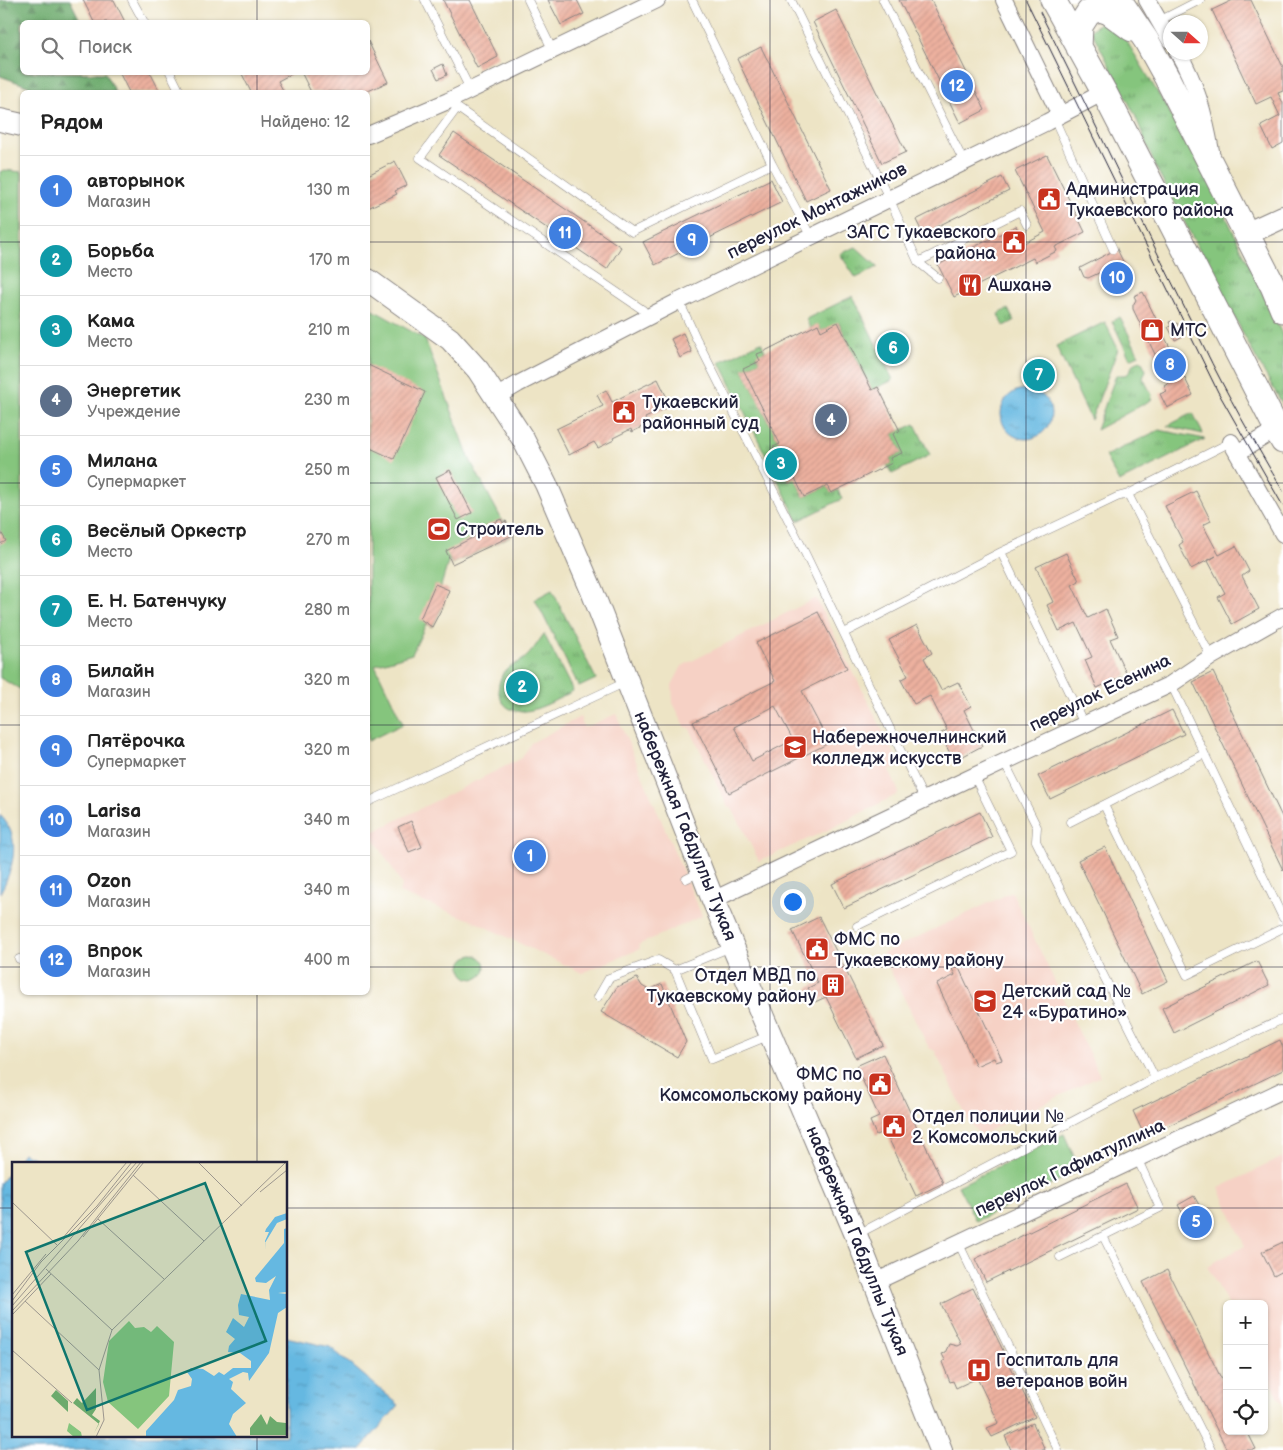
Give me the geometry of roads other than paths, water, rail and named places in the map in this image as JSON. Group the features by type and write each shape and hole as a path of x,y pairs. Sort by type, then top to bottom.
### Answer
{"main road":[{"path":"1053,0 1104,92 1280,435"},
{"path":"1119,0 1159,33 1167,78 1246,234 1278,292 1283,310"},
{"path":"1079,48 1080,26 1089,12 1100,9 1159,33"},
{"path":"1246,234 1283,217"},
{"name":"набережная Габдуллы Тукая","path":"370,281 450,338 478,370 523,439 556,504 628,682 694,875 713,900 733,946 856,1235 941,1450"}],"street":[{"path":"370,133 452,104 470,89 656,0"},
{"path":"1004,0 1057,117"},
{"path":"1147,0 1159,33"},
{"path":"1183,60 1190,73 1203,109 1215,172"},
{"name":"переулок Монтажников","path":"496,397 679,301 1057,117 1104,92"},
{"path":"1280,435 1234,448 1283,534"},
{"name":"переулок Есенина","path":"713,900 1004,761 1171,684 1211,657 1283,616"},
{"name":"переулок Гафиатуллина","path":"875,1282 1283,1090"}],"lane":[{"path":"132,0 143,20"},
{"path":"425,0 470,89"},
{"path":"528,0 552,49"},
{"path":"692,0 772,164 811,237"},
{"path":"791,0 889,198 918,262 938,278"},
{"path":"883,0 964,162"},
{"path":"1159,33 1200,0"},
{"path":"172,75 179,90"},
{"path":"643,310 420,158 452,104 632,232 772,164"},
{"path":"1057,117 1113,249"},
{"path":"918,262 1020,211 1027,225"},
{"path":"679,301 924,799"},
{"path":"844,633 1001,552 1117,497 1234,448"},
{"path":"1128,494 1211,657"},
{"path":"1001,552 1084,724"},
{"path":"370,801 628,682"},
{"path":"1171,684 1283,918"},
{"path":"1070,822 1204,754"},
{"path":"1004,761 1037,827 1036,841 1155,1078"},
{"path":"857,926 1011,851 974,776"},
{"path":"1104,805 1187,975 1283,928"},
{"path":"675,970 733,946"},
{"path":"598,997 609,978 658,960 675,970 712,1059 771,1035"},
{"path":"856,1235 1155,1078 1283,1019"},
{"path":"1060,1258 1160,1208 1137,1158"},
{"path":"1102,1236 1211,1450"},
{"path":"958,1242 1058,1450"}],"water":[{"path":"1026,389 1040,393 1047,400 1051,414 1047,428 1040,435 1026,439 1012,435 1005,428 1001,414 1005,400 1012,393"},
{"path":"0,815 11,833 14,853 9,873 0,893"},
{"path":"23,1153 43,1162 16,1162"},
{"path":"12,1168 12,1438 288,1438 288,1337 330,1347 399,1405 361,1450 0,1450 0,1183"}],"tram line":[{"path":"1026,0 1218,392 1283,506"},
{"path":"1040,12 1212,364 1283,491"}],"place":[{"name":"Впрок","path":"957,86"},
{"name":"Администрация Тукаевского района","path":"1049,199"},
{"name":"Ozon","path":"565,233"},
{"name":"Пятёрочка","path":"692,240"},
{"name":"ЗАГС Тукаевского района","path":"1014,242"},
{"name":"Larisa","path":"1117,278"},
{"name":"Ашханә","path":"970,285"},
{"name":"МТС","path":"1152,330"},
{"name":"Весёлый Оркестр","path":"893,348"},
{"name":"Билайн","path":"1170,365"},
{"name":"Е. Н. Батенчуку","path":"1039,375"},
{"name":"Тукаевский районный суд","path":"624,412"},
{"name":"Энергетик","path":"831,420"},
{"name":"Кама","path":"781,464"},
{"name":"Строитель","path":"439,529"},
{"name":"Борьба","path":"522,687"},
{"name":"Набережночелнинский колледж искусств","path":"795,747"},
{"name":"авторынок","path":"530,856"},
{"name":"ФМС по Тукаевскому району","path":"817,949"},
{"name":"Отдел МВД по Тукаевскому району","path":"833,985"},
{"name":"Детский сад № 24 «Буратино»","path":"985,1001"},
{"name":"ФМС по Комсомольскому району","path":"880,1084"},
{"name":"Отдел полиции № 2 Комсомольский","path":"894,1126"},
{"name":"Милана","path":"1196,1222"},
{"name":"Госпиталь для ветеранов войн","path":"979,1370"}]}
